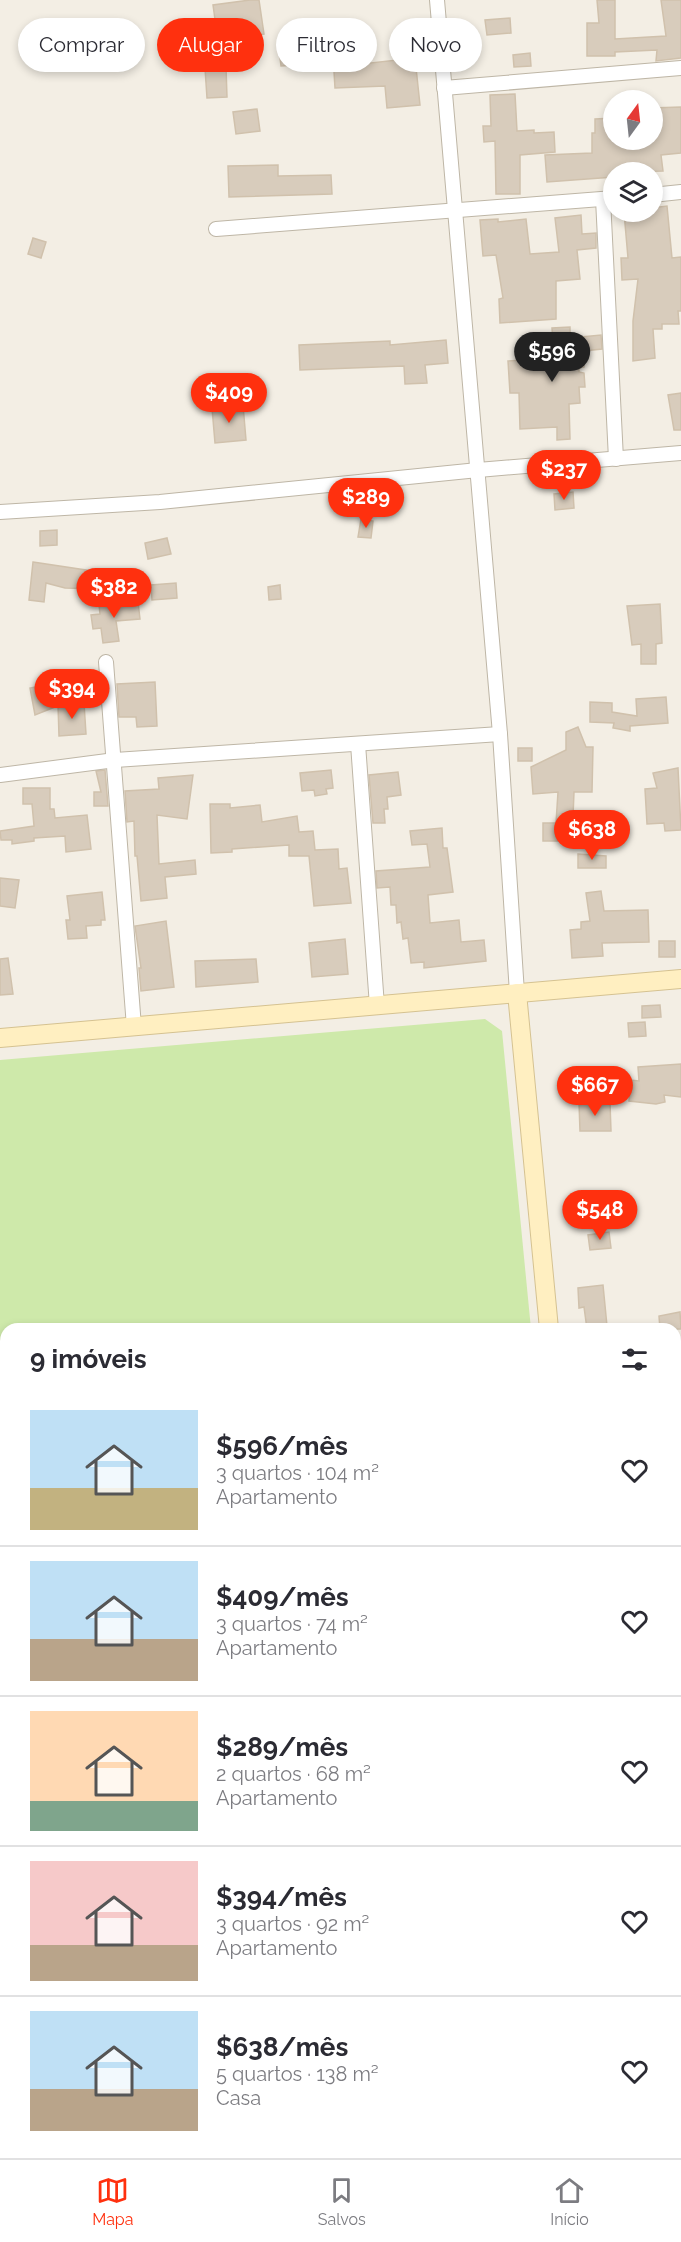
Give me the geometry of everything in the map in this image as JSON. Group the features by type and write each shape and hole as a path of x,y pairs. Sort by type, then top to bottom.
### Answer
{"street":[{"path":"437,0 500,734 517,993 548,1323"},
{"path":"444,88 681,68"},
{"path":"663,194 681,192"},
{"path":"216,229 603,199"},
{"path":"609,222 616,459"},
{"path":"0,512 160,502 478,470 681,453"},
{"path":"106,662 134,1027"},
{"path":"0,775 115,760 500,734"},
{"path":"358,744 377,1006"},
{"path":"0,1038 681,979"}],"green space":[{"path":"485,1019 502,1031 530,1323 0,1323 0,1060"}],"building":[{"path":"259,0 262,18 215,18 213,5"},
{"path":"597,0 615,0 615,39 666,36 661,0 681,0 681,58 656,61 657,50 615,52 615,56 587,56 587,23 599,23"},
{"path":"510,18 511,33 487,35 485,20"},
{"path":"530,53 531,66 514,67 513,55"},
{"path":"389,61 389,72 416,72 420,105 387,108 385,86 335,88 334,72 377,72 377,62"},
{"path":"205,72 226,72 227,97 207,98"},
{"path":"515,94 517,131 554,132 555,152 520,155 520,194 496,194 495,141 484,142 483,126 491,126 490,95"},
{"path":"681,107 681,153 661,155 662,162 603,162 603,178 547,182 545,155 592,153 595,119 603,119 603,150 663,150 663,108"},
{"path":"257,109 260,131 236,134 233,112"},
{"path":"278,165 278,176 331,175 332,194 229,197 228,166"},
{"path":"667,206 672,258 681,257 679,324 662,324 662,329 653,329 655,358 633,361 633,321 638,279 622,280 621,258 628,258 625,222 663,222 663,207"},
{"path":"581,215 582,234 596,233 596,248 577,250 580,279 556,281 556,319 500,323 499,299 503,298 496,255 483,256 480,220 498,219 498,222 526,219 530,254 559,252 555,218"},
{"path":"33,238 46,242 41,258 28,254"},
{"path":"570,327 570,338 601,335 602,349 583,351 584,367 579,368 579,372 584,373 585,387 579,387 580,403 569,404 570,439 557,440 557,427 520,429 519,393 510,393 508,361 554,358 552,328"},
{"path":"446,340 448,363 425,365 427,383 405,384 404,366 300,370 299,345 390,341 390,345"},
{"path":"681,393 681,430 674,430 668,395"},
{"path":"243,405 246,440 215,443 212,408"},
{"path":"573,492 574,508 555,510 554,494"},
{"path":"361,519 373,521 371,538 358,537"},
{"path":"57,530 57,545 40,546 40,531"},
{"path":"167,538 171,554 148,559 145,543"},
{"path":"33,562 99,572 98,589 65,588 46,583 44,602 29,600"},
{"path":"176,583 177,598 152,600 151,585"},
{"path":"280,585 281,599 269,600 268,587"},
{"path":"138,602 140,619 116,621 119,641 103,643 101,628 93,629 91,615 100,614 99,605"},
{"path":"660,604 662,643 656,644 656,664 641,664 641,644 632,645 627,606"},
{"path":"155,682 157,726 137,727 136,717 119,717 117,684"},
{"path":"51,684 55,707 35,715 30,688"},
{"path":"666,697 668,723 630,726 630,731 613,728 614,723 590,722 590,702 612,703 612,712 637,716 636,699"},
{"path":"84,703 86,734 59,736 58,705"},
{"path":"578,727 586,747 593,747 592,792 574,792 572,841 543,841 543,823 556,823 558,792 533,794 531,767 566,750 566,732"},
{"path":"518,748 532,748 532,761 518,761"},
{"path":"678,768 681,830 665,831 664,823 647,824 645,789 657,788 653,773"},
{"path":"105,770 108,806 94,806 94,792 101,792 96,771"},
{"path":"331,770 333,788 326,789 327,794 315,796 314,790 302,791 300,773"},
{"path":"398,772 401,795 387,797 388,809 384,809 385,823 373,823 369,775"},
{"path":"193,775 187,819 157,815 159,864 195,860 196,874 165,877 167,898 141,901 137,856 135,856 134,821 127,822 125,791 159,789 158,778"},
{"path":"23,788 50,788 50,809 54,809 55,818 87,815 91,849 66,852 65,836 34,838 34,841 12,844 12,840 1,840 0,831 34,826 32,804 23,804"},
{"path":"210,804 230,804 230,808 260,805 262,822 297,816 299,832 313,831 315,850 338,849 339,869 347,868 351,903 314,906 309,856 289,856 289,845 232,849 232,852 211,853"},
{"path":"442,828 443,848 447,848 453,892 428,895 430,923 459,920 461,942 484,940 486,961 424,968 424,962 411,963 408,938 403,939 401,922 397,923 396,905 391,905 390,887 377,888 376,871 430,867 427,844 412,845 410,831"},
{"path":"578,854 606,856 606,868 578,868"},
{"path":"0,878 19,880 15,908 0,906"},
{"path":"601,891 604,911 648,910 649,942 602,943 603,956 572,958 570,930 581,929 581,922 590,921 586,893"},
{"path":"102,892 105,920 101,920 101,925 86,926 87,938 68,939 66,920 70,920 67,896"},
{"path":"166,921 174,987 141,991 139,968 141,968 135,926"},
{"path":"345,939 348,974 312,977 309,943"},
{"path":"659,941 675,941 675,957 659,957"},
{"path":"8,958 13,994 0,995 0,959"},
{"path":"256,959 258,982 196,987 195,961"},
{"path":"660,1005 661,1017 642,1018 642,1006"},
{"path":"645,1022 646,1036 629,1037 628,1023"},
{"path":"681,1064 681,1097 664,1095 665,1102 656,1104 629,1101 631,1080 639,1081 638,1067"},
{"path":"579,1103 610,1103 611,1131 580,1131"},
{"path":"609,1232 611,1248 590,1250 588,1235"},
{"path":"603,1285 607,1323 586,1323 584,1307 579,1308 578,1288"},
{"path":"680,1312 681,1323 660,1323 659,1316"}]}
